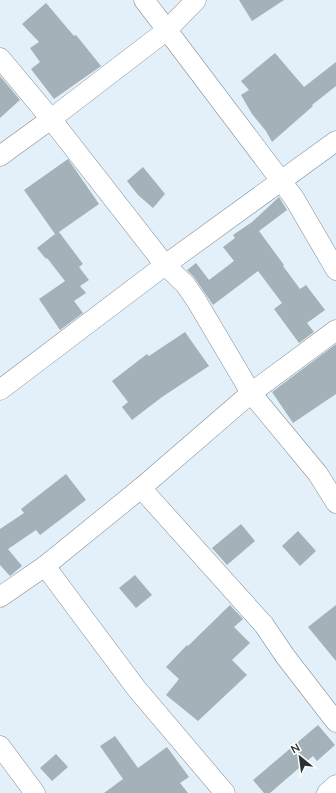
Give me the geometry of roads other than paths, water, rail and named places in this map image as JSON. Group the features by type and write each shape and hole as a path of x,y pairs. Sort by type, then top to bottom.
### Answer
{"street":[{"path":"144,0 294,198 336,270"},
{"path":"0,156 167,30 196,0"},
{"path":"0,58 51,119 165,265 185,284 251,393 318,474 336,503"},
{"path":"0,390 165,265 336,141"},
{"path":"0,597 45,566 141,488 251,393 336,330"},
{"path":"141,488 264,625 285,656 336,722"},
{"path":"45,566 136,688 225,793"},
{"path":"0,746 35,793"},
{"path":"327,793 336,785"}]}
